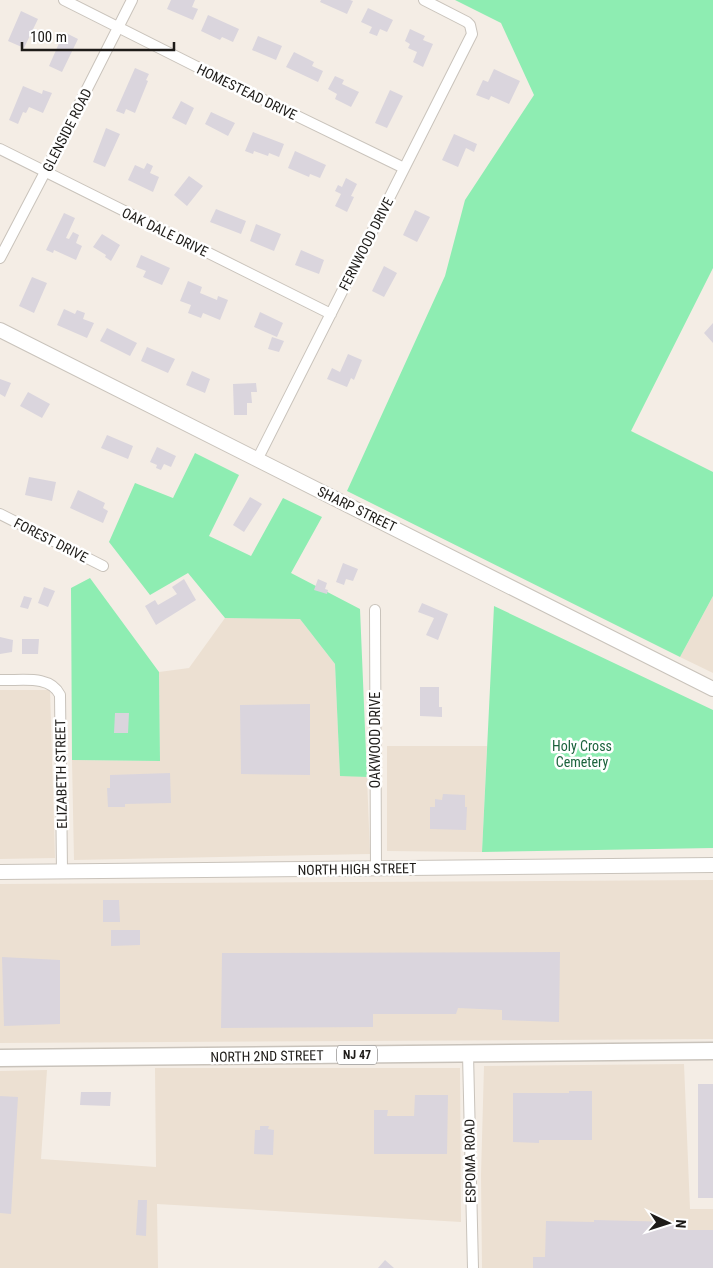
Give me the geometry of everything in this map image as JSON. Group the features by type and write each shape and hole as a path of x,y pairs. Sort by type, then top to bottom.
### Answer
{"main road":[{"name":"NORTH 2ND STREET","path":"0,1058 713,1051"}],"street":[{"name":"HOMESTEAD DRIVE","path":"64,0 404,168"},
{"name":"GLENSIDE ROAD","path":"0,258 46,172 132,0"},
{"name":"FERNWOOD DRIVE","path":"258,460 472,34 467,22 424,0"},
{"name":"OAK DALE DRIVE","path":"0,149 331,314"},
{"name":"SHARP STREET","path":"0,330 713,689"},
{"name":"FOREST DRIVE","path":"0,514 103,566"},
{"name":"OAKWOOD DRIVE","path":"375,610 376,869"},
{"name":"ELIZABETH STREET","path":"0,680 49,682 60,695 62,871"},
{"name":"NORTH HIGH STREET","path":"0,872 713,866"},
{"name":"ESPOMA ROAD","path":"468,1054 473,1268"}],"shaded area":[{"path":"713,596 713,673 680,657"},
{"path":"225,618 300,619 335,664 340,775 367,777 370,854 74,860 72,760 160,761 159,672 189,668"},
{"path":"0,690 50,690 55,858 0,859"},
{"path":"387,746 487,746 482,852 387,851"},
{"path":"713,880 713,1039 0,1043 0,884"},
{"path":"684,1064 690,1209 713,1209 713,1268 482,1268 481,1175 484,1066"},
{"path":"155,1068 460,1068 461,1222 157,1204 158,1268 0,1268 0,1071 47,1070 41,1159 156,1167"}],"green space":[{"path":"455,0 713,0 713,268 631,431 713,472 713,596 680,657 347,491 445,276 465,200 534,95 501,23"},
{"path":"195,453 239,475 209,536 251,556 283,498 322,517 291,573 360,609 367,777 340,776 335,664 300,619 225,618 188,573 150,595 109,542 135,483 173,498"},
{"path":"90,578 159,672 160,761 72,760 71,588"},
{"name":"Holy Cross Cemetery","path":"494,606 713,710 713,848 482,852"}],"building":[{"path":"171,0 195,0 192,7 198,9 193,20 167,9"},
{"path":"321,0 353,1 347,14 320,2"},
{"path":"368,8 393,20 387,32 380,29 377,36 369,33 372,27 361,22"},
{"path":"21,11 38,19 24,48 8,41"},
{"path":"208,15 239,29 233,42 222,37 220,40 201,31"},
{"path":"410,29 425,36 423,40 433,44 423,67 413,62 417,52 408,48 410,44 405,41"},
{"path":"64,32 78,39 62,72 49,66"},
{"path":"258,36 282,46 276,60 252,50"},
{"path":"294,52 314,62 312,66 323,71 318,82 286,67"},
{"path":"135,68 149,74 146,80 148,81 135,113 126,109 124,114 116,111"},
{"path":"494,69 520,81 509,104 491,96 489,100 476,95 483,80 488,82"},
{"path":"335,76 344,80 342,84 359,92 351,107 335,99 337,94 328,89"},
{"path":"23,86 42,94 43,90 52,93 43,113 29,107 26,113 23,112 18,124 9,120"},
{"path":"390,90 403,96 387,128 375,123"},
{"path":"181,101 194,108 186,125 172,118"},
{"path":"211,112 235,123 228,136 205,124"},
{"path":"106,128 120,134 105,167 93,162"},
{"path":"253,132 284,144 279,157 269,153 268,156 254,151 253,154 245,151"},
{"path":"454,134 477,144 474,152 466,148 458,167 442,160"},
{"path":"295,151 326,165 320,178 310,174 309,177 288,168"},
{"path":"147,163 153,166 150,173 159,177 153,192 128,180 135,165 144,169"},
{"path":"189,176 203,186 187,206 174,195"},
{"path":"346,178 357,184 351,196 354,197 347,212 335,206 341,194 335,191 338,185 342,187"},
{"path":"216,209 246,221 241,234 210,222"},
{"path":"415,210 430,217 417,242 403,235"},
{"path":"64,213 75,218 66,238 69,239 73,232 79,235 76,243 82,246 76,260 54,250 53,253 46,250"},
{"path":"256,224 281,234 274,251 250,241"},
{"path":"102,234 120,245 111,261 105,257 106,255 93,247"},
{"path":"301,250 324,260 319,274 295,265"},
{"path":"141,255 170,268 162,285 143,277 146,271 136,267"},
{"path":"384,266 397,273 384,297 372,291"},
{"path":"32,277 47,283 34,313 19,306"},
{"path":"188,281 202,287 200,293 217,300 218,296 228,300 220,320 203,313 201,318 188,313 191,305 180,301"},
{"path":"64,309 75,314 77,310 85,313 83,319 94,323 87,338 57,325"},
{"path":"260,312 283,323 277,337 254,327"},
{"path":"713,323 713,343 704,333"},
{"path":"107,328 137,343 130,356 100,341"},
{"path":"272,337 284,341 279,352 268,349"},
{"path":"147,347 175,359 168,373 141,361"},
{"path":"348,354 362,360 354,380 351,378 347,387 327,379 332,368 340,372"},
{"path":"192,371 210,379 205,393 186,385"},
{"path":"0,379 11,383 5,397 0,394"},
{"path":"256,383 257,392 251,392 252,403 247,403 247,415 234,415 233,384"},
{"path":"28,392 50,404 42,418 20,406"},
{"path":"107,435 133,446 128,459 101,448"},
{"path":"157,447 176,456 171,467 164,464 161,470 156,468 157,465 150,462"},
{"path":"29,477 56,482 52,501 25,495"},
{"path":"78,490 105,503 103,508 108,511 103,523 70,508"},
{"path":"250,497 262,504 244,532 233,525"},
{"path":"343,563 358,569 353,581 346,579 344,585 336,582"},
{"path":"184,579 196,600 156,625 145,606 155,600 158,605 177,594 172,587"},
{"path":"318,579 327,583 325,589 328,590 327,594 314,590"},
{"path":"44,587 55,591 48,607 38,603"},
{"path":"24,596 32,598 28,609 20,607"},
{"path":"422,603 448,614 438,640 426,635 434,618 418,612"},
{"path":"0,637 13,640 12,652 0,654"},
{"path":"22,639 39,639 38,654 22,654"},
{"path":"420,687 439,687 439,707 442,707 442,717 420,716"},
{"path":"310,704 310,775 241,774 240,705"},
{"path":"115,713 129,713 128,733 114,733"},
{"path":"170,773 171,803 125,804 125,807 108,807 107,788 110,788 110,775"},
{"path":"443,794 465,795 465,807 467,807 466,830 430,829 430,807 435,807 435,799 442,800"},
{"path":"103,900 119,900 120,922 103,922"},
{"path":"111,930 140,930 140,945 111,946"},
{"path":"560,952 559,1022 502,1020 502,1010 458,1008 456,1014 373,1014 373,1027 221,1028 222,953"},
{"path":"2,957 60,960 60,1024 4,1026"},
{"path":"698,1084 713,1084 713,1198 698,1198"},
{"path":"569,1091 592,1091 592,1140 539,1140 539,1143 513,1142 513,1093 569,1093"},
{"path":"81,1092 111,1092 110,1106 80,1105"},
{"path":"415,1095 448,1095 447,1154 374,1154 374,1110 388,1110 387,1116 414,1116"},
{"path":"0,1096 18,1097 11,1214 0,1213"},
{"path":"260,1126 269,1126 268,1129 274,1130 273,1155 254,1154 255,1130 260,1130"},
{"path":"138,1200 147,1200 146,1236 136,1235"},
{"path":"594,1220 676,1222 676,1230 713,1230 713,1268 533,1268 533,1257 545,1257 546,1221 594,1222"},
{"path":"385,1260 394,1268 378,1268"}]}
